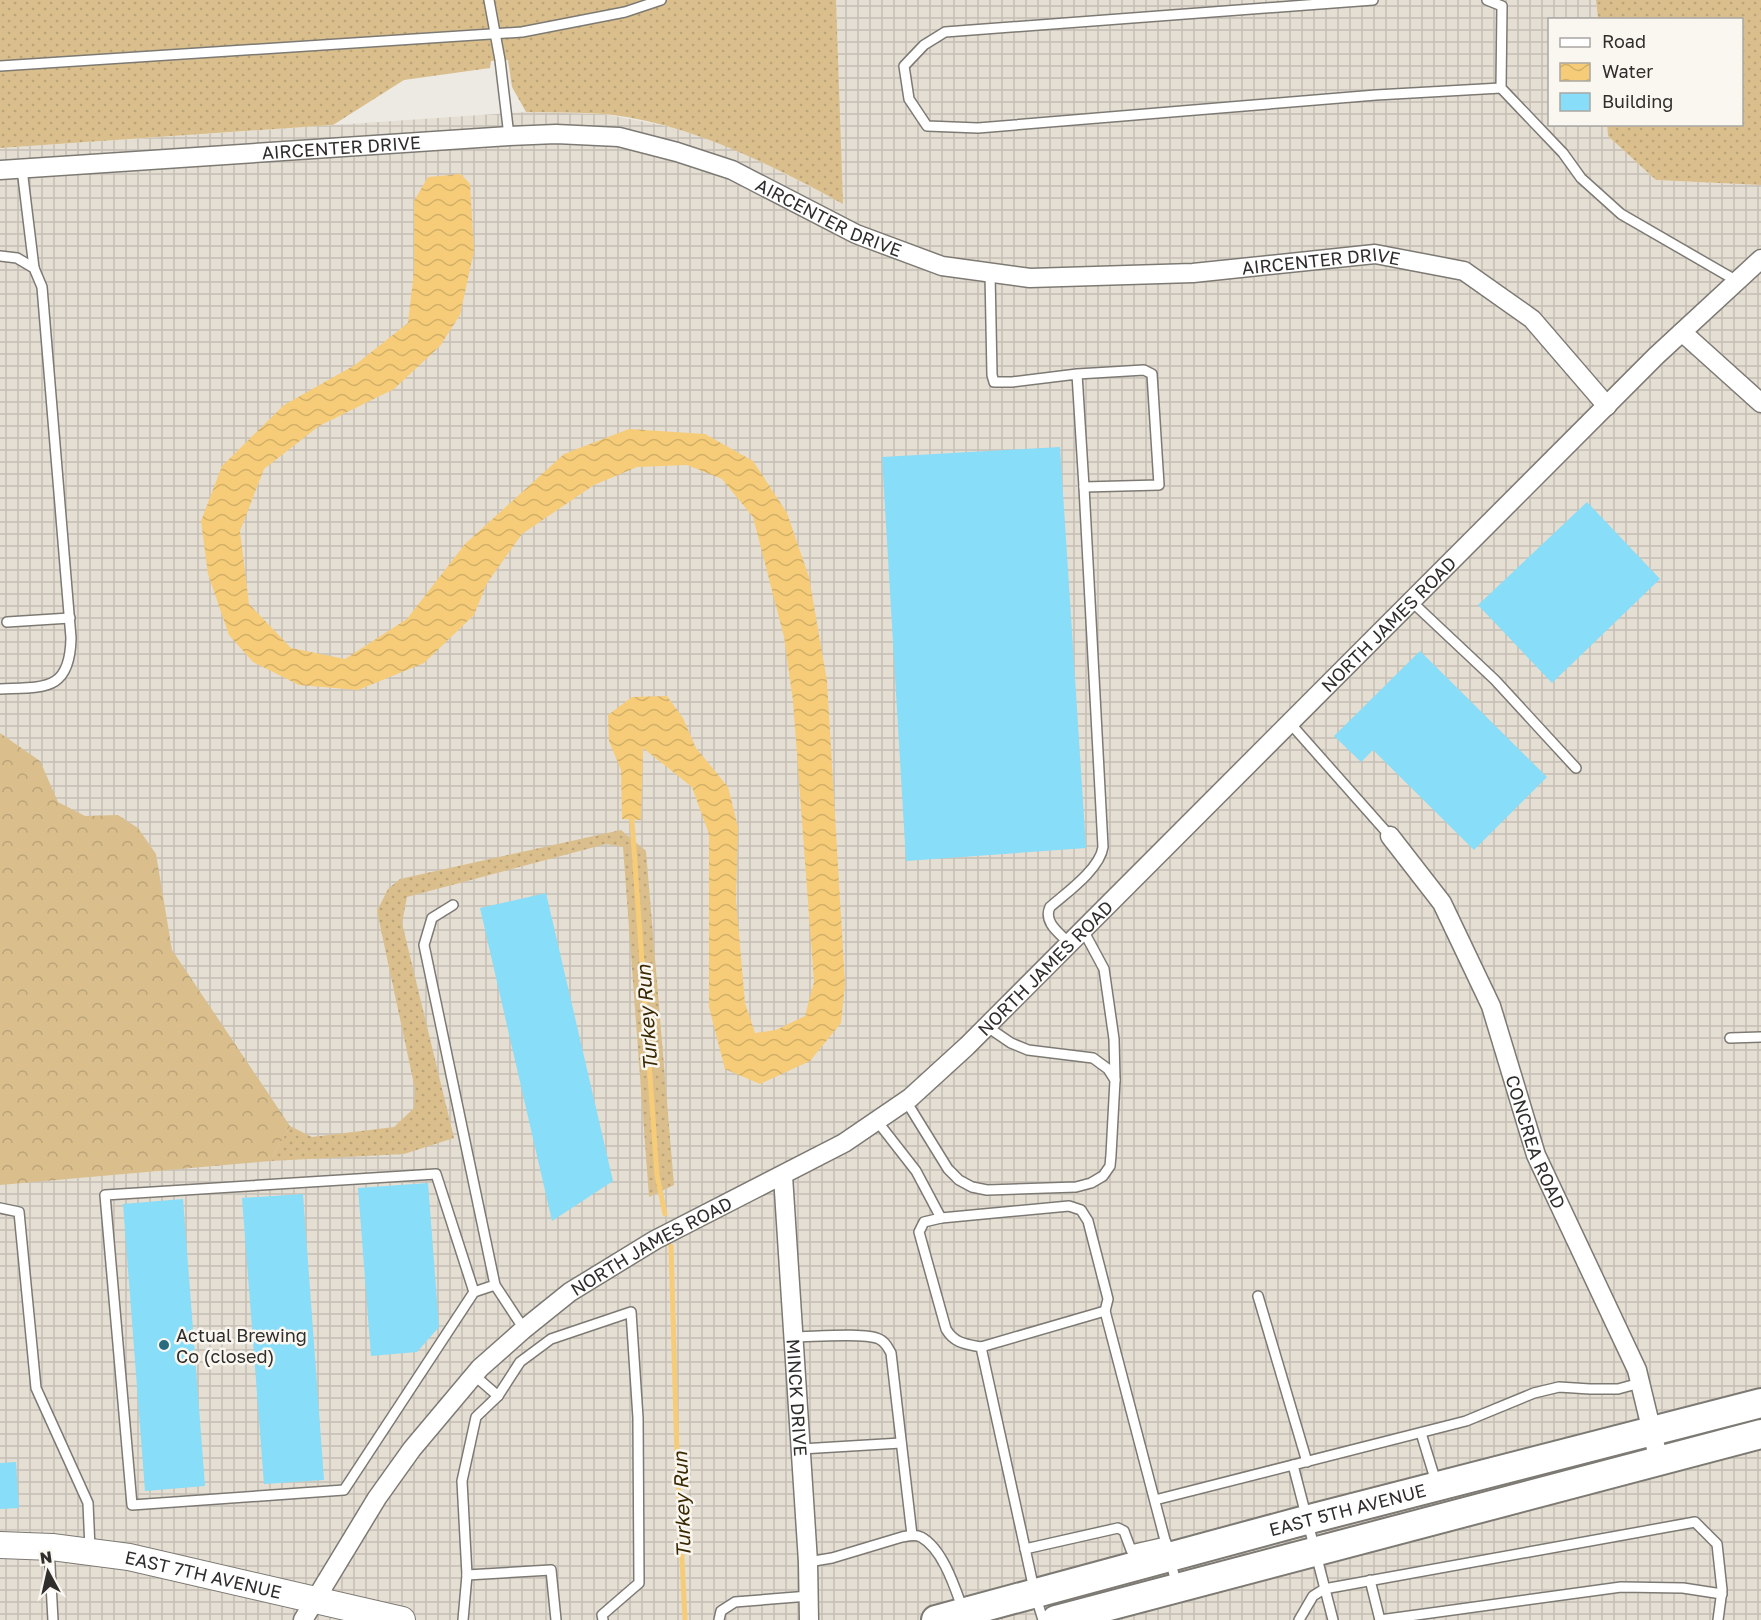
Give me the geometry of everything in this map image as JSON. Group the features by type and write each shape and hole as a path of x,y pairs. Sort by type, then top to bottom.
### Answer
{"main road":[{"name":"EAST 5TH AVENUE","path":"936,1620 963,1613 1039,1607 1168,1550 1306,1520 1761,1403"},
{"name":"EAST 5TH AVENUE","path":"1056,1620 1761,1434"}],"street":[{"name":"AIRCENTER DRIVE","path":"0,170 509,136 556,134 619,137 677,152 732,170 856,234 942,266 1030,278 1192,273 1375,254 1464,271 1532,319 1607,406"},
{"name":"NORTH JAMES ROAD","path":"310,1610 383,1490 412,1449 474,1375 524,1329 570,1292 655,1240 844,1143 906,1101 1083,930 1682,332 1761,259"},
{"path":"1682,332 1761,403"},
{"name":"CONCREA ROAD","path":"1390,836 1442,903 1491,1006 1536,1155 1637,1370 1659,1461"},
{"name":"MINCK DRIVE","path":"783,1176 808,1562 809,1620"},
{"name":"EAST 7TH AVENUE","path":"0,1545 91,1552 166,1565 310,1610 402,1620"}],"lane":[{"path":"489,0 500,60 509,136"},
{"path":"0,66 522,32 625,12 661,0"},
{"path":"1373,0 945,32 924,45 904,66 909,99 927,126 978,128 1376,95 1501,88"},
{"path":"1487,0 1502,6 1501,88 1563,153 1581,178 1621,214 1737,281"},
{"path":"0,689 43,687 59,679 71,658 42,287 34,268 22,168"},
{"path":"0,256 17,258 34,268"},
{"path":"990,273 994,382 1144,370 1152,374 1159,485 1084,488"},
{"path":"1069,943 1051,924 1047,913 1050,907 1092,869 1103,847 1077,374"},
{"path":"1411,601 1495,680 1576,768"},
{"path":"7,622 69,618"},
{"path":"1290,722 1390,836"},
{"path":"453,905 432,918 424,945 495,1285 524,1329"},
{"path":"906,1101 948,1169 959,1180 972,1187 987,1190 1076,1187 1091,1183 1103,1176 1110,1166 1115,1080 1114,1039 1104,969 1083,930"},
{"path":"986,1026 1011,1043 1029,1050 1093,1058 1108,1069 1115,1080"},
{"path":"1730,1038 1761,1037"},
{"path":"877,1121 916,1171 941,1218"},
{"path":"474,1292 436,1174 105,1195 132,1506 344,1490 474,1292 495,1285"},
{"path":"1105,1311 981,1347 960,1343 951,1337 946,1329 919,1232 924,1222 941,1218 1069,1206 1081,1210 1088,1221 1106,1287 1108,1299 1105,1311 1178,1588"},
{"path":"0,1208 19,1212 36,1388 88,1503 91,1552"},
{"path":"1258,1296 1307,1462"},
{"path":"463,1620 467,1575 462,1481 476,1417 498,1396 520,1362 551,1339 631,1312 638,1418 639,1583 602,1615 603,1620"},
{"path":"794,1337 868,1336 880,1339 887,1346 891,1353 912,1535"},
{"path":"981,1347 1039,1607"},
{"path":"474,1375 498,1396"},
{"path":"1155,1500 1421,1433 1466,1420 1534,1393 1559,1387 1618,1389 1640,1383"},
{"path":"1421,1433 1437,1486"},
{"path":"801,1449 901,1443"},
{"path":"1293,1465 1333,1620"},
{"path":"1299,1620 1313,1596 1324,1589 1695,1522 1717,1544 1722,1594 1718,1620"},
{"path":"1025,1549 1118,1528 1124,1531 1131,1550 1168,1550"},
{"path":"808,1562 832,1558 912,1535 921,1537 933,1548 950,1574 963,1613"},
{"path":"49,1547 53,1620"},
{"path":"467,1575 551,1570 556,1620"},
{"path":"1370,1580 1380,1620 1621,1587 1683,1588 1722,1594"},
{"path":"719,1620 721,1611 735,1602 809,1596"}],"shaded area":[{"path":"836,0 1596,0 1598,18 1548,18 1548,126 1607,126 1608,136 1656,180 1761,185 1761,1620 0,1620 0,148 526,112 604,114 671,127 730,146 842,203"}],"green space":[{"path":"0,0 836,0 843,204 757,160 667,126 604,114 526,112 512,87 508,60 491,61 490,68 404,80 333,125 0,148"},
{"path":"1596,0 1761,0 1761,185 1656,180 1608,136 1607,126 1743,126 1743,18 1598,18"},
{"path":"0,733 40,761 58,802 85,816 118,815 138,828 156,854 172,950 290,1126 270,1161 0,1185"},
{"path":"621,830 646,851 674,1185 649,1197 623,847 606,844 407,897 402,923 454,1138 404,1154 270,1161 290,1126 312,1137 394,1127 414,1108 415,1089 377,911 388,889 400,879"}],"water":[{"path":"461,174 470,184 474,251 460,315 440,346 394,389 319,426 264,469 240,531 249,604 291,648 345,659 407,619 465,544 564,454 629,429 705,434 753,461 787,513 809,577 827,681 845,984 841,1023 810,1061 760,1084 725,1069 709,1007 709,834 692,787 643,748 641,820 622,819 621,770 609,741 608,715 632,697 667,696 683,718 696,748 728,787 738,827 736,900 745,1003 755,1033 776,1030 805,1016 814,982 793,701 784,637 753,517 722,479 687,465 637,467 594,485 522,534 487,583 474,615 424,663 358,690 299,685 253,662 229,635 208,574 201,521 222,466 284,405 355,365 408,323 414,271 414,201 428,177"}],"building":[{"path":"1060,447 1086,848 906,861 882,457"},
{"path":"1587,502 1660,579 1552,683 1478,605"},
{"path":"1420,651 1547,777 1474,850 1373,750 1361,762 1334,736"},
{"path":"546,893 613,1181 552,1221 480,908"},
{"path":"428,1183 439,1327 417,1352 371,1356 358,1188"},
{"path":"303,1194 324,1480 264,1484 242,1198"},
{"name":"Actual Brewing Co (closed)","path":"183,1199 205,1486 145,1491 123,1204"},
{"path":"16,1462 19,1508 0,1509 0,1463"}],"waterway":[{"name":"Turkey Run","path":"632,821 657,1175 665,1214"},
{"name":"Turkey Run","path":"671,1246 677,1456 685,1620"}],"place":[{"name":"Actual Brewing Co (closed)","path":"164,1345"}]}
